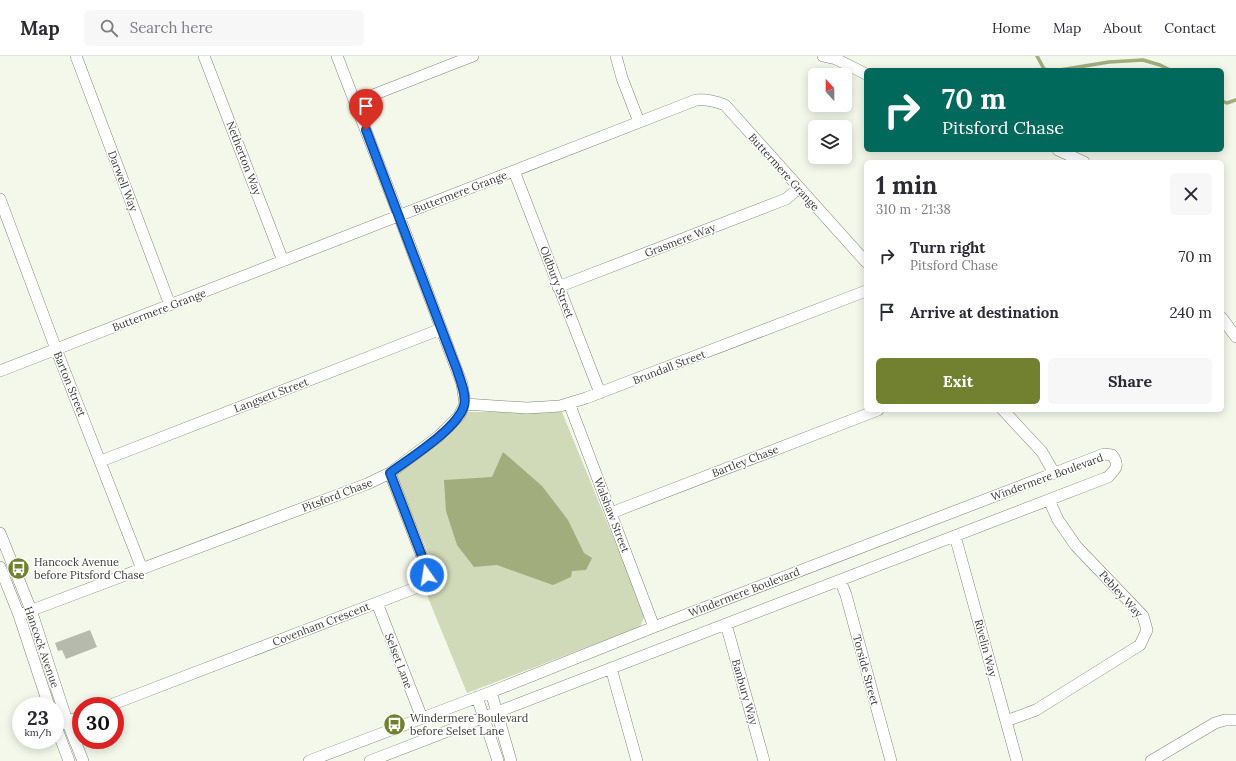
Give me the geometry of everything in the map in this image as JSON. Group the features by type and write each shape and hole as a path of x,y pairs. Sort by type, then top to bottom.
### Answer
{"street":[{"name":"Darwell Way","path":"76,56 170,305"},
{"name":"Netherton Way","path":"204,56 283,261"},
{"path":"337,56 462,384 464,404"},
{"path":"355,102 473,56"},
{"path":"616,56 622,78 639,122"},
{"path":"823,56 836,59 864,73"},
{"name":"Buttermere Grange","path":"0,371 696,100 714,100 725,105 864,260"},
{"path":"1062,152 1080,160"},
{"name":"Oldbury Street","path":"514,171 600,393"},
{"name":"Grasmere Way","path":"558,287 786,199 799,188"},
{"name":"Barton Street","path":"0,199 56,349 142,569"},
{"name":"Brundall Street","path":"464,404 527,408 560,406 600,393 864,292"},
{"path":"1224,321 1236,337"},
{"name":"Langsett Street","path":"101,461 441,329"},
{"name":"Walshaw Street","path":"569,403 654,627"},
{"name":"Pitsford Chase","path":"19,615 367,484 390,473 439,436 459,416 464,404"},
{"name":"Bartley Chase","path":"611,513 873,412"},
{"path":"1005,412 1042,452 1054,473"},
{"name":"Windermere Boulevard","path":"309,761 492,692 654,627 1104,454 1112,455 1116,461 1116,469 1108,477 370,761"},
{"name":"Covenham Crescent","path":"124,700 418,587 427,575 425,564 390,473"},
{"name":"Pebley Way","path":"1006,721 1036,710 1140,645 1146,630 1143,616 1076,546 1058,520 1049,500"},
{"name":"Hancock Avenue","path":"0,533 31,610 67,721 83,761"},
{"name":"Rivelin Way","path":"955,536 1017,761"},
{"name":"Hancock Avenue","path":"0,567 19,615 46,697"},
{"name":"Torside Street","path":"840,580 846,595 891,761"},
{"name":"Selset Lane","path":"376,603 422,718"},
{"name":"Banbury Way","path":"726,624 764,761"},
{"path":"611,668 637,761"},
{"path":"492,692 511,761"},
{"path":"477,697 498,761"},
{"path":"64,722 72,719"},
{"path":"1151,761 1214,723 1236,719"},
{"path":"64,748 69,761"}],"shaded area":[{"path":"468,412 562,412 645,615 640,627 467,693 424,588 435,569 395,474 448,436"},
{"path":"503,452 542,486 568,520 584,553 592,558 586,570 572,571 571,577 553,585 497,565 474,567 457,545 446,511 444,480 492,477"}],"building":[{"path":"90,630 97,647 66,659 62,650 58,651 55,643"}],"waterway":[{"path":"1037,56 1043,68"},
{"path":"1072,68 1109,62 1143,60 1166,68"},
{"path":"1224,102 1227,103 1236,100"}],"place":[{"name":"Hancock Avenue before Pitsford Chase","path":"19,568"},
{"name":"Windermere Boulevard before Selset Lane","path":"395,724"}],"route":[{"path":"366,130 462,384 464,404 459,416 439,436 390,473 425,564 427,575"}]}
